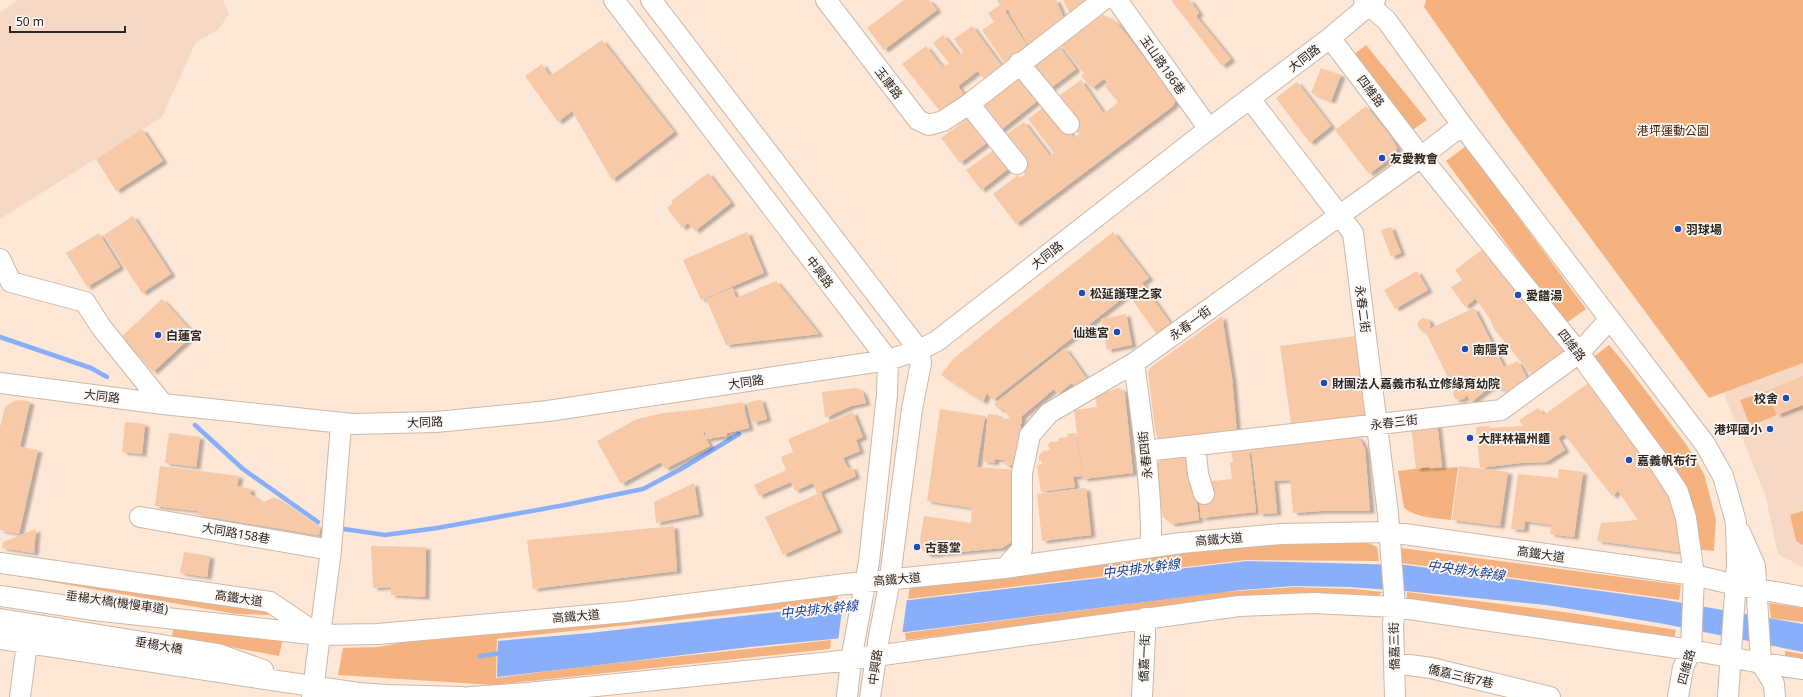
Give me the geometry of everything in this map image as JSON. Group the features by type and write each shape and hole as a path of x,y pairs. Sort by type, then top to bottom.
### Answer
{"street":[{"name":"中興路","path":"614,0 888,360"},
{"path":"651,0 919,350 921,363 912,409 889,582"},
{"name":"玉康路","path":"826,0 918,120 929,126 943,121 969,104 1103,0"},
{"name":"玉山路186巷","path":"1117,0 1209,129"},
{"name":"大同路","path":"0,383 164,404 341,424 436,422 548,411 888,360 919,350 937,341 1209,129 1330,38 1369,2"},
{"path":"1369,2 1387,21 1462,125 1705,444 1723,476 1736,522 1755,566 1761,663 1774,684 1775,697"},
{"name":"四維路","path":"1330,38 1421,157 1579,353 1656,458 1678,492 1686,518 1693,583 1691,650 1683,668 1678,697"},
{"path":"1020,63 1069,124"},
{"name":"永春二街","path":"1250,99 1353,233 1378,424 1390,532 1390,554"},
{"path":"969,104 1017,164"},
{"name":"永春一街","path":"1005,568 1022,549 1022,473 1030,435 1049,412 1134,363 1421,157 1462,125"},
{"path":"0,259 11,282 85,302 101,328 164,404"},
{"name":"永春三街","path":"1145,452 1501,410 1579,353 1610,319"},
{"path":"865,585 887,394 888,360"},
{"name":"永春四街","path":"1134,363 1145,452 1152,529 1151,547"},
{"path":"313,692 331,550 341,424"},
{"path":"1192,446 1196,453 1198,474 1204,494"},
{"name":"大同路158巷","path":"140,517 331,550"},
{"path":"1728,697 1738,564 1736,522"},
{"name":"高鐵大道","path":"0,563 270,602 320,635 378,634 626,612 1005,568 1151,547 1281,534 1390,532 1693,583 1735,594 1803,597"},
{"name":"僑嘉三街","path":"1390,554 1394,601 1395,697"},
{"name":"中興路","path":"870,697 889,582"},
{"name":"中興路","path":"847,697 853,651 865,585"},
{"name":"垂楊大橋(機慢車道)","path":"0,586 232,621"},
{"path":"0,596 94,610 232,621 320,635"},
{"path":"470,697 528,694 853,651 876,656 1239,606 1394,601 1803,669"},
{"name":"僑嘉一街","path":"1142,697 1145,618"},
{"name":"垂楊大橋","path":"0,619 219,662 313,692"},
{"path":"0,628 105,643 219,662"},
{"path":"0,639 313,692 462,697"},
{"path":"20,697 27,643"},
{"name":"僑嘉三街7巷","path":"1395,663 1431,668 1550,697"}],"shaded area":[{"path":"18,0 223,0 229,14 218,30 196,42 162,117 0,219 0,12"},
{"name":"港坪國小","path":"1803,363 1803,567 1778,554 1765,494 1723,392"}],"green space":[{"name":"港坪運動公園","path":"1426,0 1803,0 1803,363 1709,398 1510,129 1424,7"},
{"path":"1366,45 1427,120 1408,133 1349,58"},
{"path":"1466,146 1586,309 1565,324 1446,161"},
{"path":"1609,345 1630,370 1686,444 1704,474 1716,519 1714,551 1695,549 1592,358"},
{"path":"1766,391 1777,415 1750,426 1740,400"},
{"path":"1429,467 1429,469 1458,467 1451,520 1420,516 1404,508 1398,471"},
{"path":"1803,511 1803,545 1796,541 1790,515"},
{"path":"1276,542 1366,542 1377,547 1379,561 1246,560 908,599 910,585"},
{"path":"1401,548 1681,585 1679,600 1402,563"},
{"path":"0,569 271,607 269,615 236,614 0,573"},
{"path":"1294,587 1354,589 1383,592 1377,596 1131,613 906,640 905,633 1223,592"},
{"path":"1407,592 1564,612 1676,630 1673,642 1407,600"},
{"path":"838,593 837,603 497,639 496,678 579,667 831,640 830,649 493,685 338,675 343,648 378,647 433,637"},
{"path":"1769,603 1803,608 1803,622 1771,618"},
{"path":"174,625 284,634 279,656 172,636"},
{"path":"1785,651 1803,654 1803,661 1785,658"}],"water":[{"path":"1247,561 1406,565 1660,599 1803,624 1803,652 1659,623 1546,605 1405,591 1349,587 1294,586 1241,590 906,632 750,647 497,677 498,641 589,633 822,607 910,600"}],"pier":[{"path":"907,599 902,635 838,641 843,603"}],"building":[{"path":"904,0 929,0 937,10 884,50 867,28"},
{"path":"997,0 1056,0 1066,23 1030,48 1008,9 1005,11 1030,50 1006,65 982,30 994,22 988,13 1000,5"},
{"path":"1063,0 1100,0 1072,18"},
{"path":"1171,0 1190,0 1199,13 1196,16 1231,59 1222,66"},
{"path":"1103,15 1116,22 1176,97 1175,102 1173,106 1016,224 993,194 1018,175 1020,178 1025,174 1000,139 1024,122 1050,156 1054,153 1028,119 1046,105 1074,138 1079,134 1053,100 1081,80 1104,114 1118,102 1105,86 1108,83 1104,79 1092,88 1081,76 1084,73 1060,44 1098,16"},
{"path":"972,26 1004,69 986,82 978,71 958,86 967,99 944,116 902,64 926,46 943,68 949,63 933,43 943,35 959,55 963,52 954,39"},
{"path":"602,40 674,132 612,180 572,111 558,122 525,76 542,64 550,76"},
{"path":"1058,45 1076,69 1047,91 1028,67"},
{"path":"1321,68 1341,75 1331,101 1311,93"},
{"path":"1021,74 1041,98 997,133 978,107"},
{"path":"1297,82 1331,126 1310,143 1276,98"},
{"path":"1366,106 1391,137 1397,148 1396,154 1369,174 1335,130"},
{"path":"972,115 992,139 960,163 941,138"},
{"path":"142,129 163,161 116,191 96,159"},
{"path":"998,147 1012,166 981,190 966,170"},
{"path":"708,173 731,203 695,231 688,223 682,228 667,208 673,203 671,201"},
{"path":"133,216 171,274 142,293 104,235"},
{"path":"1391,227 1401,253 1391,257 1381,230"},
{"path":"747,232 764,273 701,300 683,260"},
{"path":"1113,232 1149,278 1142,283 1172,326 1158,336 1128,294 993,400 987,393 983,402 941,375 953,359"},
{"path":"99,233 120,267 87,287 66,253"},
{"path":"1487,246 1569,353 1535,379 1494,329 1490,319 1455,270"},
{"path":"1417,271 1428,290 1395,309 1384,290"},
{"path":"1462,280 1475,299 1465,307 1451,287"},
{"path":"776,281 819,334 726,345 706,299 732,288 736,298"},
{"name":"白蓮宮","path":"162,299 194,334 153,372 121,337"},
{"name":"南隱宮","path":"1474,308 1504,367 1518,361 1529,382 1513,392 1496,387 1488,389 1471,402 1466,394 1465,398 1460,400 1455,399 1453,394 1454,390 1425,331 1420,330 1417,324 1423,318 1428,319 1431,325 1429,329"},
{"name":"仙進宮","path":"1126,314 1132,345 1107,350 1101,319"},
{"path":"1222,316 1232,378 1237,434 1161,442 1158,439 1155,430 1148,372 1151,367"},
{"name":"財團法人嘉義市私立修緣育幼院","path":"1355,336 1367,420 1292,430 1280,346"},
{"path":"1065,348 1089,382 1077,390 1072,383 1058,394 1054,389 1022,416 1016,465 1005,465 1004,460 995,459 994,463 983,461 988,414 998,415 998,418 1010,419 1003,408 1000,410 994,404"},
{"name":"校舍","path":"1803,376 1803,405 1777,415 1766,391"},
{"path":"1591,381 1667,485 1687,553 1597,541 1601,523 1638,520 1618,491 1612,496 1564,434 1558,438 1565,450 1546,462 1520,463 1480,468 1476,427 1489,426 1489,428 1523,426 1519,420 1538,408 1544,415"},
{"path":"856,388 863,393 866,403 851,406 825,418 822,392"},
{"path":"1118,388 1123,390 1125,395 1133,473 1083,479 1074,410 1097,407 1095,396"},
{"path":"761,399 767,419 753,423 747,403"},
{"path":"22,400 30,402 20,446 11,445 38,450 19,534 0,530 0,427 5,407 14,401"},
{"path":"743,402 749,428 727,433 727,436 706,439 710,446 665,469 661,462 621,484 597,441 637,419 663,413 702,409"},
{"path":"940,409 985,416 977,467 1017,470 1012,538 1010,543 1002,548 928,555 921,548 920,539 924,516 971,523 972,508 927,501"},
{"path":"853,412 863,437 856,440 860,451 843,458 848,468 852,467 856,476 820,492 838,530 783,555 765,517 817,494 813,483 795,491 791,482 759,496 754,485 786,470 781,457 793,452 788,439"},
{"path":"125,422 145,424 142,454 122,452"},
{"path":"1437,422 1442,467 1416,469 1411,425"},
{"path":"169,433 200,437 196,467 165,463"},
{"path":"1076,433 1082,476 1073,477 1075,487 1041,492 1037,465 1042,464 1042,461 1039,461 1039,455 1043,451 1050,450 1048,445 1050,442 1059,441 1059,438 1068,437 1067,434"},
{"path":"1354,435 1360,439 1365,449 1370,511 1320,511 1293,513 1290,480 1274,481 1277,513 1259,514 1251,448"},
{"path":"1249,449 1256,512 1201,518 1199,497 1203,482 1232,479 1230,463 1233,462 1231,451"},
{"path":"1191,455 1199,520 1172,524 1163,517 1157,464 1163,458"},
{"path":"160,466 239,476 237,486 251,489 250,494 262,503 274,497 320,528 319,535 197,515 197,511 155,506"},
{"path":"1459,466 1508,472 1500,526 1452,520"},
{"path":"1559,469 1583,472 1574,537 1550,534 1552,525 1525,521 1524,530 1511,529 1518,474 1558,478"},
{"path":"694,483 699,514 656,523 654,502"},
{"path":"1086,488 1091,535 1042,541 1037,494"},
{"path":"674,526 677,571 533,589 527,540"},
{"path":"36,529 34,553 2,548 3,542"},
{"path":"371,546 426,547 425,597 391,595 391,587 373,588"},
{"path":"184,552 210,556 207,577 180,573"}],"waterway":[{"path":"0,337 91,368 107,377"},
{"path":"195,425 243,469 318,522"},
{"path":"344,529 385,535 437,528 565,505 643,489 681,469 739,434"},
{"name":"中央排水幹線","path":"480,656 502,653"}],"place":[{"name":"友愛教會","path":"1382,158"},
{"name":"羽球場","path":"1678,229"},
{"name":"松延護理之家","path":"1082,293"},
{"name":"愛饍湯","path":"1518,295"},
{"name":"仙進宮","path":"1117,332"},
{"name":"白蓮宮","path":"158,335"},
{"name":"南隱宮","path":"1465,349"},
{"name":"財團法人嘉義市私立修緣育幼院","path":"1324,383"},
{"name":"校舍","path":"1786,398"},
{"name":"港坪國小","path":"1770,429"},
{"name":"大胖林福州麵","path":"1470,438"},
{"name":"嘉義帆布行","path":"1629,460"},
{"name":"古藝堂","path":"917,547"}]}
